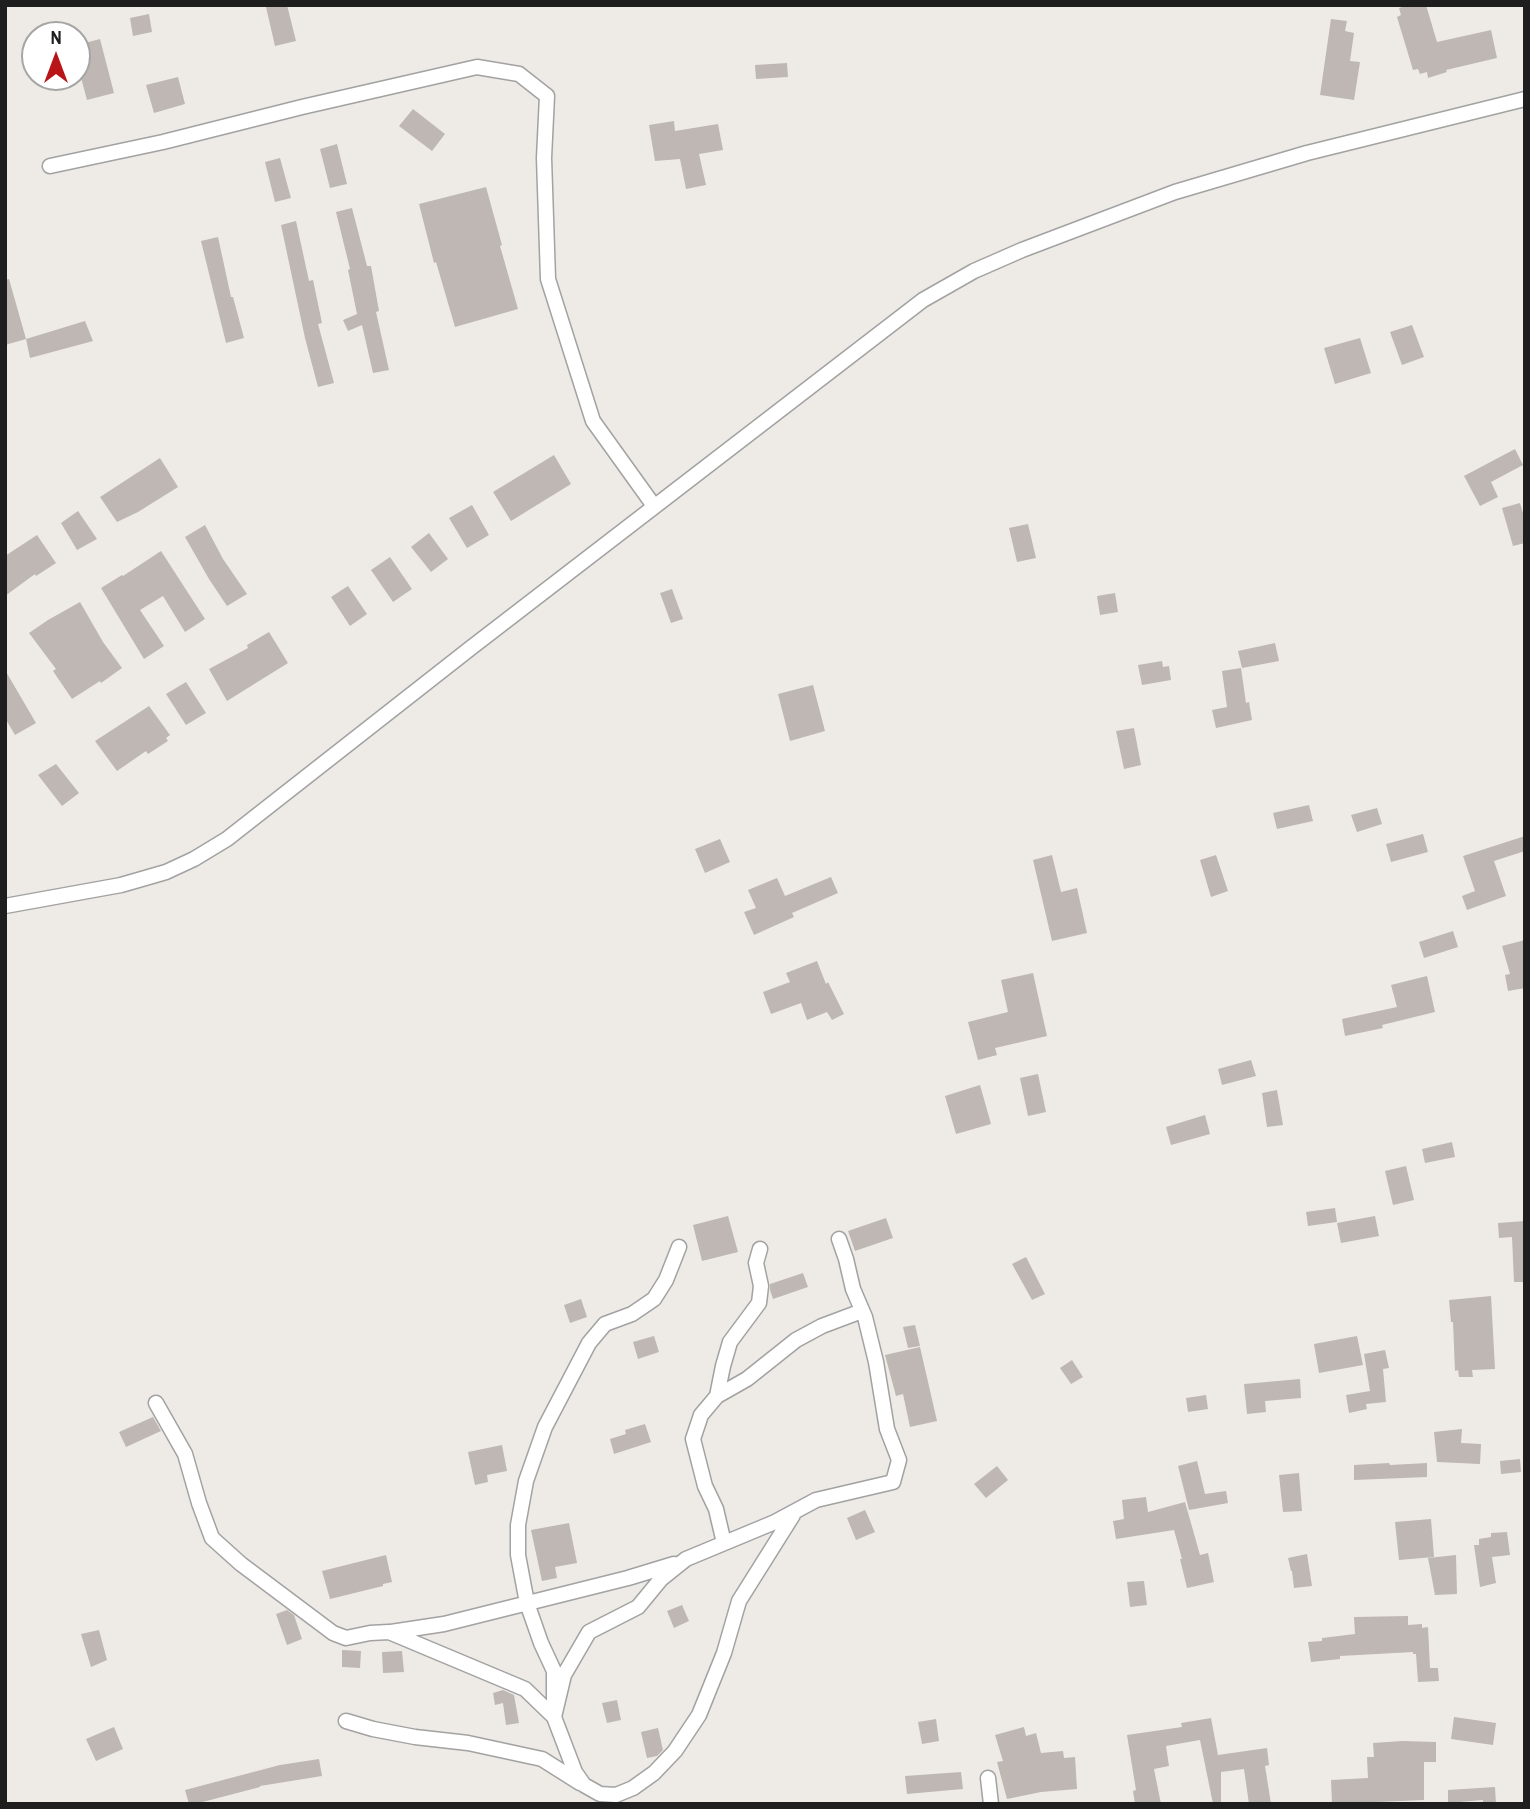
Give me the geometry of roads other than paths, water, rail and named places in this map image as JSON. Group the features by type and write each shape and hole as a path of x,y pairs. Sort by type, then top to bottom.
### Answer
{"street":[{"path":"50,166 163,142 477,67 519,74 547,96 544,158 548,279 593,421 654,506"},
{"path":"5,906 121,885 166,872 228,839 923,300 974,271 1175,192 1307,153 1525,99"},
{"path":"156,1403 185,1454 212,1538 258,1578 333,1633 346,1638 444,1624 651,1571 775,1522 816,1500 893,1482 899,1460 887,1429 876,1362 839,1239"},
{"path":"584,1785 575,1772 554,1717 554,1671 527,1604 518,1555 518,1525 526,1481 545,1427 589,1343 605,1324 632,1314 654,1299 667,1280 679,1247"},
{"path":"717,1396 730,1342 759,1303 761,1286 757,1263 760,1249"},
{"path":"724,1543 716,1509 705,1486 692,1439 701,1415 717,1396 747,1379 796,1340 822,1326 862,1311"},
{"path":"346,1721 373,1729 468,1743 542,1759 600,1794 616,1800 654,1773 675,1751 699,1715 724,1653 739,1601 795,1512"},
{"path":"554,1717 564,1675 589,1632 638,1607 661,1579 686,1559"},
{"path":"390,1632 525,1689 554,1717"},
{"path":"989,1778 991,1804"}]}
